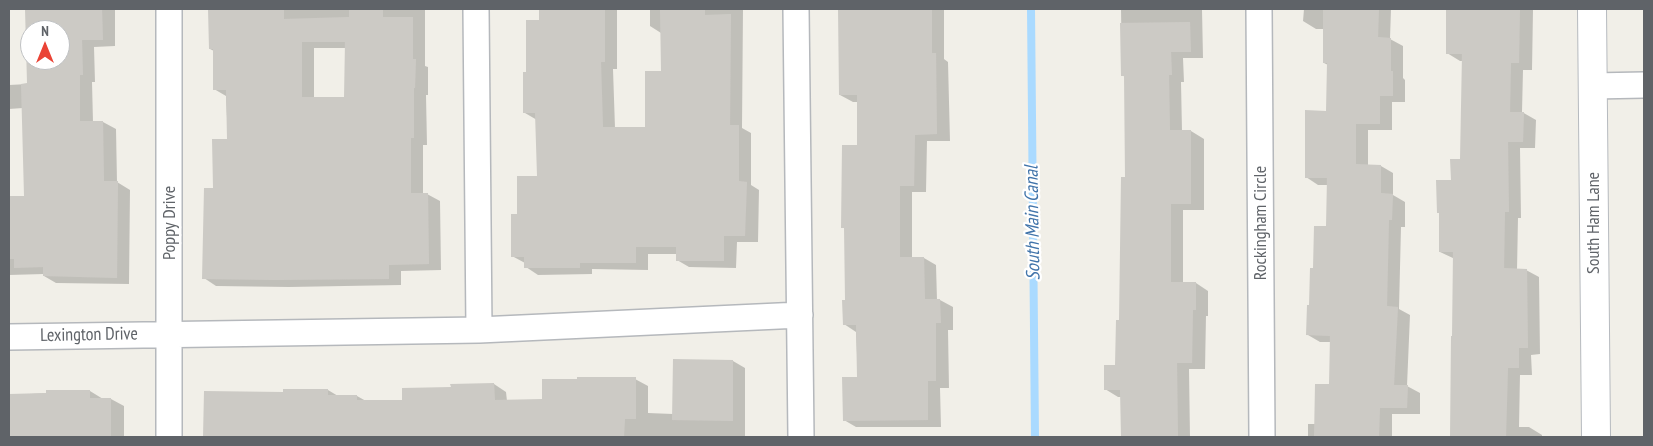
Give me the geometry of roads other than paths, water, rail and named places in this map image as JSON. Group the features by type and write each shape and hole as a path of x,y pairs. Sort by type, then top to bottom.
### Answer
{"main road":[{"name":"South Ham Lane","path":"1592,9 1596,437"}],"street":[{"name":"Poppy Drive","path":"169,9 169,437"},
{"path":"476,9 479,330"},
{"path":"796,9 801,437"},
{"name":"Rockingham Circle","path":"1259,9 1262,437"},
{"path":"1593,86 1644,84"},
{"name":"Lexington Drive","path":"9,337 479,330 800,316"}],"waterway":[{"name":"South Main Canal","path":"1031,9 1035,437"}]}
